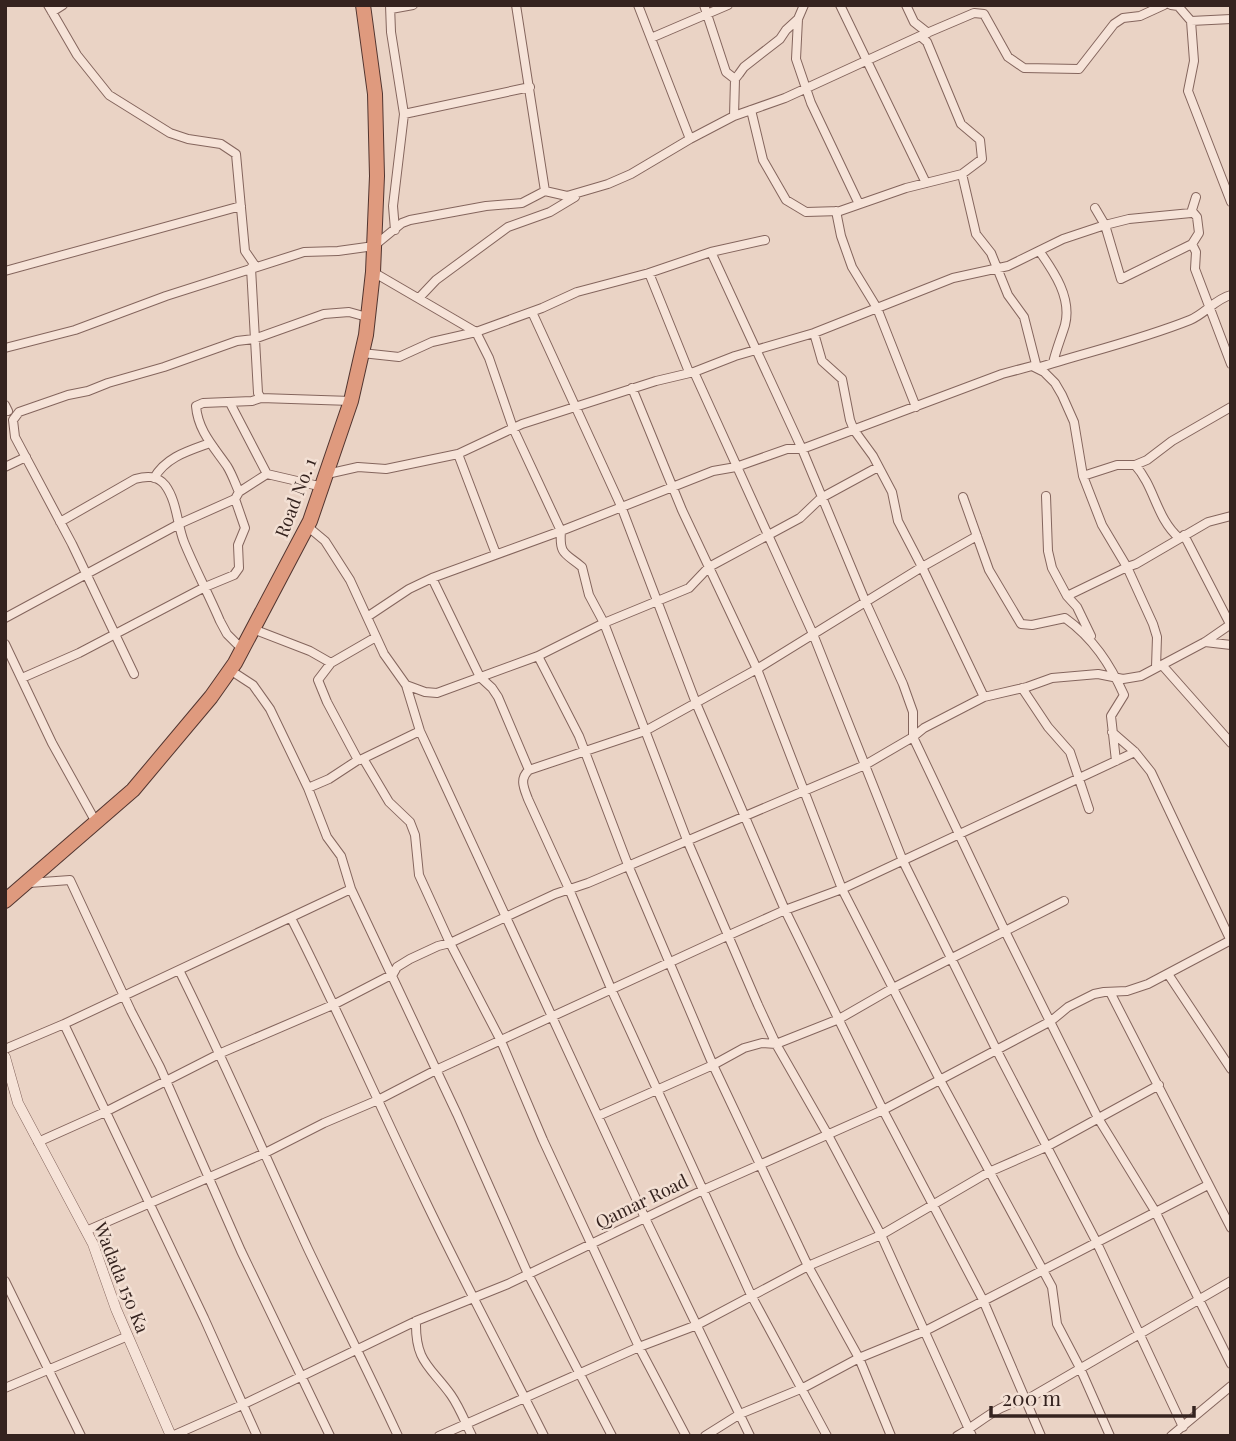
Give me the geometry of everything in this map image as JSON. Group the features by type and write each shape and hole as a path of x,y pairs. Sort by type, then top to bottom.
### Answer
{"highway":[{"name":"Road No. 1","path":"5,901 97,824 132,790 211,697 242,649 307,526 351,401 362,353 373,272 377,176 375,93 363,5"}],"street":[{"path":"63,5 50,8 77,55 109,95 170,133 221,144 236,154 245,251 254,267 254,338 258,393 261,398"},
{"path":"395,230 393,206 404,114 391,32 390,7 413,5"},
{"path":"516,5 545,191"},
{"path":"638,5 690,139"},
{"path":"704,5 726,72 735,79"},
{"path":"651,38 728,5"},
{"path":"804,5 798,19 796,59 806,88 859,204"},
{"path":"840,5 926,183"},
{"path":"751,110 763,159 786,200 806,212 836,211 962,174 982,159 980,140 961,124 928,42 906,5"},
{"path":"5,348 75,330 166,296 304,252 374,246 410,219 486,206 522,203 545,191 567,196 586,190 631,174 734,116 806,88 974,13 984,14 1008,57 1024,68 1079,69 1114,24 1164,5"},
{"path":"1171,5 1178,6 1191,21 1194,61 1188,91 1231,202"},
{"path":"734,116 735,79 744,67 773,46 798,19"},
{"path":"1191,21 1231,19"},
{"path":"404,114 530,87"},
{"path":"962,174 976,234 990,253 1007,295 1024,317 1038,368 1055,383 1074,422 1083,476 1102,525 1127,567 1153,624 1157,637 1159,666 1231,743"},
{"path":"419,298 436,279 508,227 550,212 586,190"},
{"path":"1192,211 1196,198"},
{"path":"5,271 241,206"},
{"path":"1096,208 1105,225 1121,278 1192,244 1199,233 1197,218 1192,211"},
{"path":"836,211 852,267 877,308 916,407"},
{"path":"5,618 179,524 237,496 267,474 325,480 358,467 386,469 457,454 513,428 574,407 814,333 953,278 997,270 1063,239 1105,225 1129,219 1192,211"},
{"path":"362,353 399,357 432,342 476,332 532,312 577,292 649,273 711,252 765,240"},
{"path":"1192,244 1196,252 1195,269 1231,365"},
{"path":"1040,251 1058,279 1067,307 1066,323 1053,363"},
{"path":"711,252 802,449 911,703 914,712 914,737 1005,931 1098,1118 1155,1211 1231,1364"},
{"path":"373,272 476,332 489,358 513,428 561,531 562,551 582,567 586,576 589,595 604,623 687,840 727,936 776,1044 828,1135 880,1235 970,1433"},
{"path":"649,273 813,634 903,861 996,1049 1096,1241 1139,1334 1177,1432 1231,1387"},
{"path":"367,617 409,589 432,578 713,471 736,467 787,449 802,449 1002,374 1026,367 1038,368 1192,320 1210,309 1221,298 1231,295"},
{"path":"134,674 26,457 12,427 13,420 19,412 68,394 88,391 324,314 349,312 368,317"},
{"path":"532,312 621,506 695,703 785,910 883,1110 984,1300 1041,1436"},
{"path":"814,333 819,356 845,384 848,411 854,430 868,448 895,500 900,526 922,566 984,697"},
{"path":"632,388 709,567 757,669 842,889 940,1080 1052,1286 1057,1324 1110,1436"},
{"path":"22,678 115,635 205,587 224,581 239,568 238,545 245,528 237,496 227,467 198,420 196,406 203,403 230,403 261,398 351,401"},
{"path":"230,403 267,474"},
{"path":"1083,476 1117,465 1135,465 1231,407"},
{"path":"6,409 19,412"},
{"path":"154,478 170,458 210,443"},
{"path":"457,454 496,554"},
{"path":"5,467 26,457"},
{"path":"38,1142 106,1112 221,1053 335,1004 393,974 397,967 410,959 438,946 865,765 914,737 924,728 984,697 1052,678 1098,674 1123,679 1141,676 1205,642 1231,624 1181,536 1165,523 1152,488 1135,465"},
{"path":"406,685 437,693 538,656 604,623 689,588 709,567 800,518 821,498 878,467"},
{"path":"60,522 135,479 147,476 154,478 165,486 178,514 190,555 227,634 242,649"},
{"path":"1046,496 1048,551 1052,568 1067,596 1077,607 1124,695 1111,716 1116,761"},
{"path":"963,498 989,570 1021,624 1032,625 1065,618 1095,643"},
{"path":"1067,596 1136,564 1208,522 1231,516"},
{"path":"307,526 331,549 350,580 384,654 406,685 420,731 645,1218 750,1436"},
{"path":"827,1436 751,1296 656,1090 523,783 524,774 645,731 757,669 922,566 977,536"},
{"path":"432,578 480,677 498,697 529,770"},
{"path":"253,629 310,651 331,663"},
{"path":"376,637 331,663 318,680 320,688 361,760 389,802 410,822 415,835 419,875 500,1041 639,1347 686,1436"},
{"path":"1205,642 1231,645"},
{"path":"5,644 52,743 97,824"},
{"path":"538,656 585,751 628,865 713,1065 808,1266 859,1358 891,1436"},
{"path":"230,670 253,685 270,709 308,788 327,837 341,856 351,889 393,974 528,1274 612,1436"},
{"path":"1022,688 1048,727 1070,752 1089,809"},
{"path":"308,788 420,731"},
{"path":"1112,732 1136,752 1151,772 1231,941"},
{"path":"86,1231 265,1153 324,1123 378,1101 436,1070 727,936 785,910 842,889 1136,752"},
{"path":"26,884 70,880 166,1080 300,1377 330,1436"},
{"path":"5,1049 351,889"},
{"path":"598,1116 751,1046 762,1043 776,1044 839,1018 1064,901"},
{"path":"291,918 335,1004 472,1298 544,1436"},
{"name":"Qamar Road","path":"172,1436 416,1321 528,1274 704,1190 883,1110 1051,1021 1094,994 1120,992 1149,984 1231,941"},
{"path":"180,970 221,1053 308,1249 358,1348 398,1436"},
{"path":"1168,974 1231,1069"},
{"path":"1110,992 1231,1228"},
{"path":"64,1024 257,1436"},
{"name":"Wadada 150 Ka","path":"5,1057 18,1103 86,1231 172,1436"},
{"path":"439,1436 639,1347 697,1325 808,1266 880,1235 989,1172 1046,1147 1158,1085"},
{"path":"705,1436 740,1415 803,1388 859,1358 925,1331 1208,1185"},
{"path":"5,1281 81,1436"},
{"path":"957,1436 970,1433 998,1408 1026,1400 1231,1281"},
{"path":"416,1321 416,1339 421,1356 428,1369 455,1401 472,1436"},
{"path":"5,1388 128,1336"}]}
